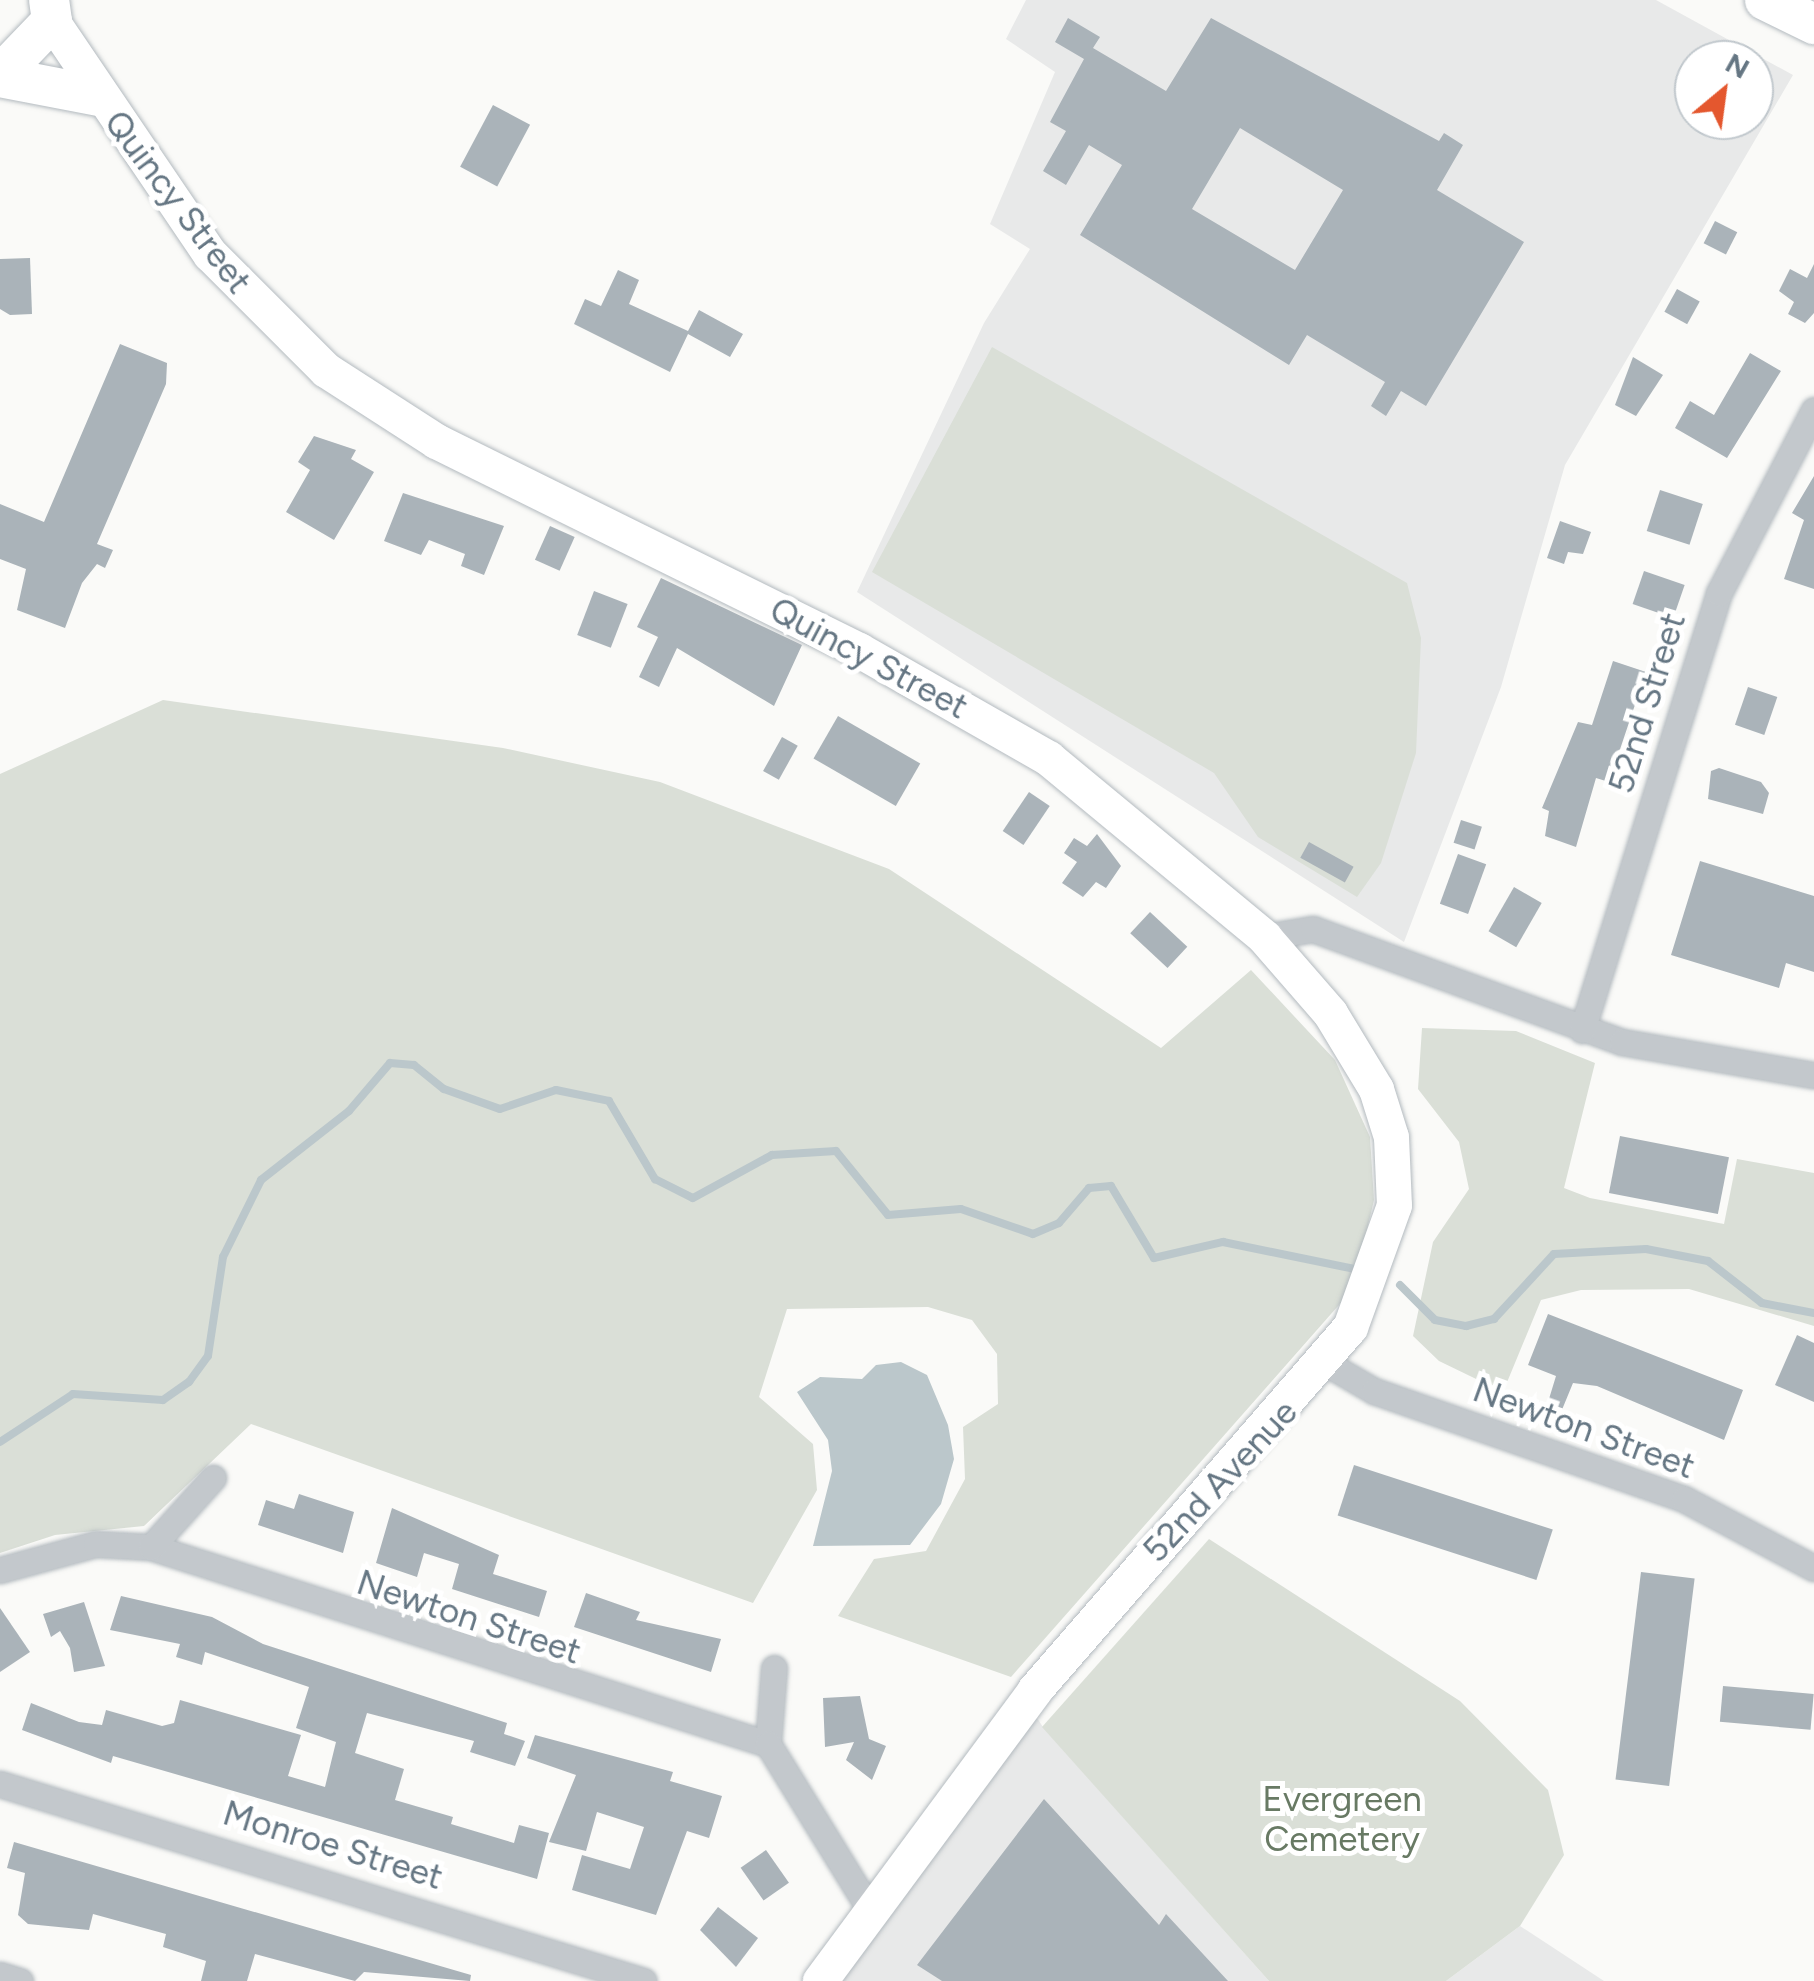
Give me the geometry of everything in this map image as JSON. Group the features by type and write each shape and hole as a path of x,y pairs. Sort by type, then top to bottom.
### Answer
{"main road":[{"path":"1766,0 1814,24"},
{"path":"0,45 49,9"},
{"path":"49,9 0,76 99,96"}],"street":[{"name":"Quincy Street","path":"49,9 99,96 173,201 275,324 347,386 436,441 1013,735 1152,836 1264,937"},
{"name":"52nd Street","path":"1582,1030 1719,593 1814,410"},
{"path":"1264,937 1291,928 1328,934 1582,1030 1814,1075"},
{"name":"52nd Avenue","path":"820,1981 1092,1623 1326,1363 1378,1271 1394,1206 1393,1149 1364,1064 1264,937"},
{"name":"Newton Street","path":"1326,1363 1374,1391 1684,1500 1814,1568"},
{"path":"151,1547 212,1478"},
{"name":"Newton Street","path":"0,1570 96,1544 151,1547 768,1744"},
{"path":"774,1668 768,1744 872,1913"},
{"name":"Monroe Street","path":"0,1784 644,1981"},
{"path":"0,1975 20,1981"}],"shaded area":[{"path":"1026,0 1656,0 1729,40 1674,40 1674,140 1755,140 1565,465 1501,687 1404,942 857,592 984,323 1030,249 990,224 1055,72 1006,39"},
{"path":"1774,65 1793,75 1774,108"},
{"path":"901,1362 927,1375 948,1425 954,1459 941,1504 910,1545 813,1546 832,1471 828,1440 797,1392 820,1377 862,1379 876,1365"},
{"path":"1031,1709 1043,1727 1269,1981 820,1981"},
{"path":"1520,1926 1604,1981 1446,1981"}],"green space":[{"path":"992,347 1407,583 1421,638 1416,753 1381,863 1357,897 1258,837 1214,773 872,572"},
{"path":"163,700 503,748 660,782 889,869 1161,1048 1251,970 1335,1060 1370,1137 1374,1200 1353,1289 1011,1677 838,1616 874,1559 926,1551 965,1479 963,1427 998,1404 997,1354 972,1320 928,1307 787,1309 759,1397 813,1444 817,1490 753,1603 251,1424 144,1526 55,1535 0,1553 0,774"},
{"path":"1422,1028 1516,1031 1595,1063 1564,1188 1590,1198 1724,1224 1737,1159 1814,1173 1814,1326 1689,1289 1581,1290 1541,1300 1503,1392 1439,1361 1413,1336 1433,1242 1469,1189 1459,1142 1418,1089"},
{"name":"Evergreen Cemetery","path":"1209,1539 1460,1701 1548,1790 1564,1855 1520,1926 1446,1981 1269,1981 1042,1727"}],"building":[{"path":"1068,18 1100,37 1093,48 1166,91 1211,18 1439,141 1444,133 1463,145 1437,190 1524,242 1426,406 1401,391 1386,416 1371,406 1385,382 1307,335 1289,365 1080,235 1122,165 1089,145 1066,185 1043,171 1066,131 1050,122 1084,59 1055,42","holes":["1240,128 1343,190 1295,270 1192,209"]},
{"path":"493,105 530,125 497,187 460,167"},
{"path":"1715,221 1737,232 1726,255 1704,243"},
{"path":"30,258 32,314 10,315 0,309 0,259"},
{"path":"1814,264 1814,313 1805,323 1788,314 1794,302 1779,291 1790,269 1807,278"},
{"path":"618,270 639,280 629,304 688,331 699,310 743,334 730,357 688,334 670,372 574,324 585,299 601,306"},
{"path":"1677,289 1700,302 1687,324 1664,312"},
{"path":"120,344 167,363 166,384 97,544 113,550 105,568 97,564 82,583 65,628 17,610 26,569 0,559 0,504 44,522"},
{"path":"1750,353 1781,371 1727,458 1675,428 1690,401 1714,415"},
{"path":"1633,357 1663,375 1636,416 1615,405"},
{"path":"314,436 356,450 351,459 374,472 334,540 286,512 310,470 298,462"},
{"path":"1814,476 1814,589 1784,579 1804,520 1792,513"},
{"path":"1660,490 1703,504 1690,545 1647,531"},
{"path":"403,493 504,526 484,575 461,566 465,554 429,540 421,555 384,541"},
{"path":"1560,521 1591,532 1583,554 1568,552 1564,564 1547,558"},
{"path":"550,526 575,537 560,571 535,560"},
{"path":"1644,571 1685,585 1673,618 1633,604"},
{"path":"661,578 802,645 774,706 677,648 659,687 639,677 658,637 637,627"},
{"path":"594,591 628,604 611,648 577,635"},
{"path":"1613,661 1646,672 1609,782 1596,778 1576,847 1545,836 1549,811 1542,808 1578,722 1592,725"},
{"path":"1748,687 1777,697 1764,735 1735,725"},
{"path":"838,716 920,764 896,806 814,758"},
{"path":"782,737 798,746 779,780 763,771"},
{"path":"1719,768 1761,782 1769,793 1763,814 1708,799 1711,771"},
{"path":"1029,792 1050,806 1023,845 1003,831"},
{"path":"1461,820 1482,827 1475,850 1454,843"},
{"path":"1097,834 1121,866 1106,888 1096,882 1083,897 1062,883 1077,862 1064,853 1074,838 1087,846"},
{"path":"1309,842 1354,867 1345,882 1300,858"},
{"path":"1458,854 1486,864 1468,914 1440,904"},
{"path":"1700,861 1814,896 1814,972 1786,963 1779,988 1671,955"},
{"path":"1514,887 1542,903 1516,947 1488,931"},
{"path":"1150,912 1187,947 1168,968 1130,933"},
{"path":"1620,1136 1729,1157 1718,1214 1609,1193"},
{"path":"1548,1314 1743,1390 1724,1440 1597,1386 1573,1383 1559,1417 1545,1412 1556,1376 1528,1365"},
{"path":"1797,1335 1814,1343 1814,1402 1775,1385"},
{"path":"1354,1465 1553,1530 1536,1580 1338,1515"},
{"path":"299,1494 354,1512 343,1553 258,1525 266,1500 294,1509"},
{"path":"392,1508 499,1555 493,1574 547,1591 539,1617 452,1589 459,1564 424,1553 417,1577 376,1563"},
{"path":"1641,1572 1695,1579 1669,1786 1616,1779"},
{"path":"586,1593 640,1612 636,1620 721,1639 711,1672 574,1627"},
{"path":"121,1596 212,1617 263,1644 507,1723 504,1734 525,1741 515,1766 470,1752 474,1741 367,1713 355,1753 404,1769 395,1800 453,1817 451,1824 514,1843 519,1825 549,1833 537,1879 113,1756 111,1763 22,1730 31,1703 79,1722 102,1725 106,1710 162,1726 174,1723 180,1700 301,1735 288,1776 325,1787 336,1742 296,1728 309,1687 205,1652 202,1665 176,1657 180,1644 110,1630"},
{"path":"84,1602 105,1666 74,1672 70,1648 60,1631 51,1637 43,1614"},
{"path":"0,1608 30,1652 0,1672"},
{"path":"1723,1686 1814,1694 1811,1730 1720,1722"},
{"path":"860,1696 869,1739 886,1746 872,1780 846,1760 854,1742 825,1747 823,1698"},
{"path":"535,1735 673,1772 670,1781 722,1796 709,1838 687,1831 656,1915 572,1890 582,1855 630,1869 644,1827 597,1812 586,1851 549,1842 576,1775 527,1758"},
{"path":"1044,1799 1159,1925 1166,1914 1228,1981 942,1981 917,1965"},
{"path":"14,1842 471,1975 470,1981 364,1972 355,1981 255,1954 247,1981 201,1981 206,1961 163,1947 166,1934 93,1914 89,1930 28,1924 18,1915 25,1873 7,1868"},
{"path":"766,1850 789,1883 764,1901 741,1868"},
{"path":"718,1907 758,1938 736,1967 700,1930"}],"waterway":[{"path":"0,1442 73,1394 163,1400 189,1382 208,1356 223,1257 261,1180 349,1111 390,1063 414,1065 444,1089 500,1109 556,1090 609,1101 655,1179 693,1198 772,1155 836,1151 888,1215 961,1209 1033,1234 1059,1223 1089,1188 1111,1186 1154,1258 1223,1242 1359,1270"},
{"path":"1400,1285 1435,1320 1466,1326 1494,1319 1554,1254 1646,1249 1708,1261 1762,1303 1814,1313"}]}
